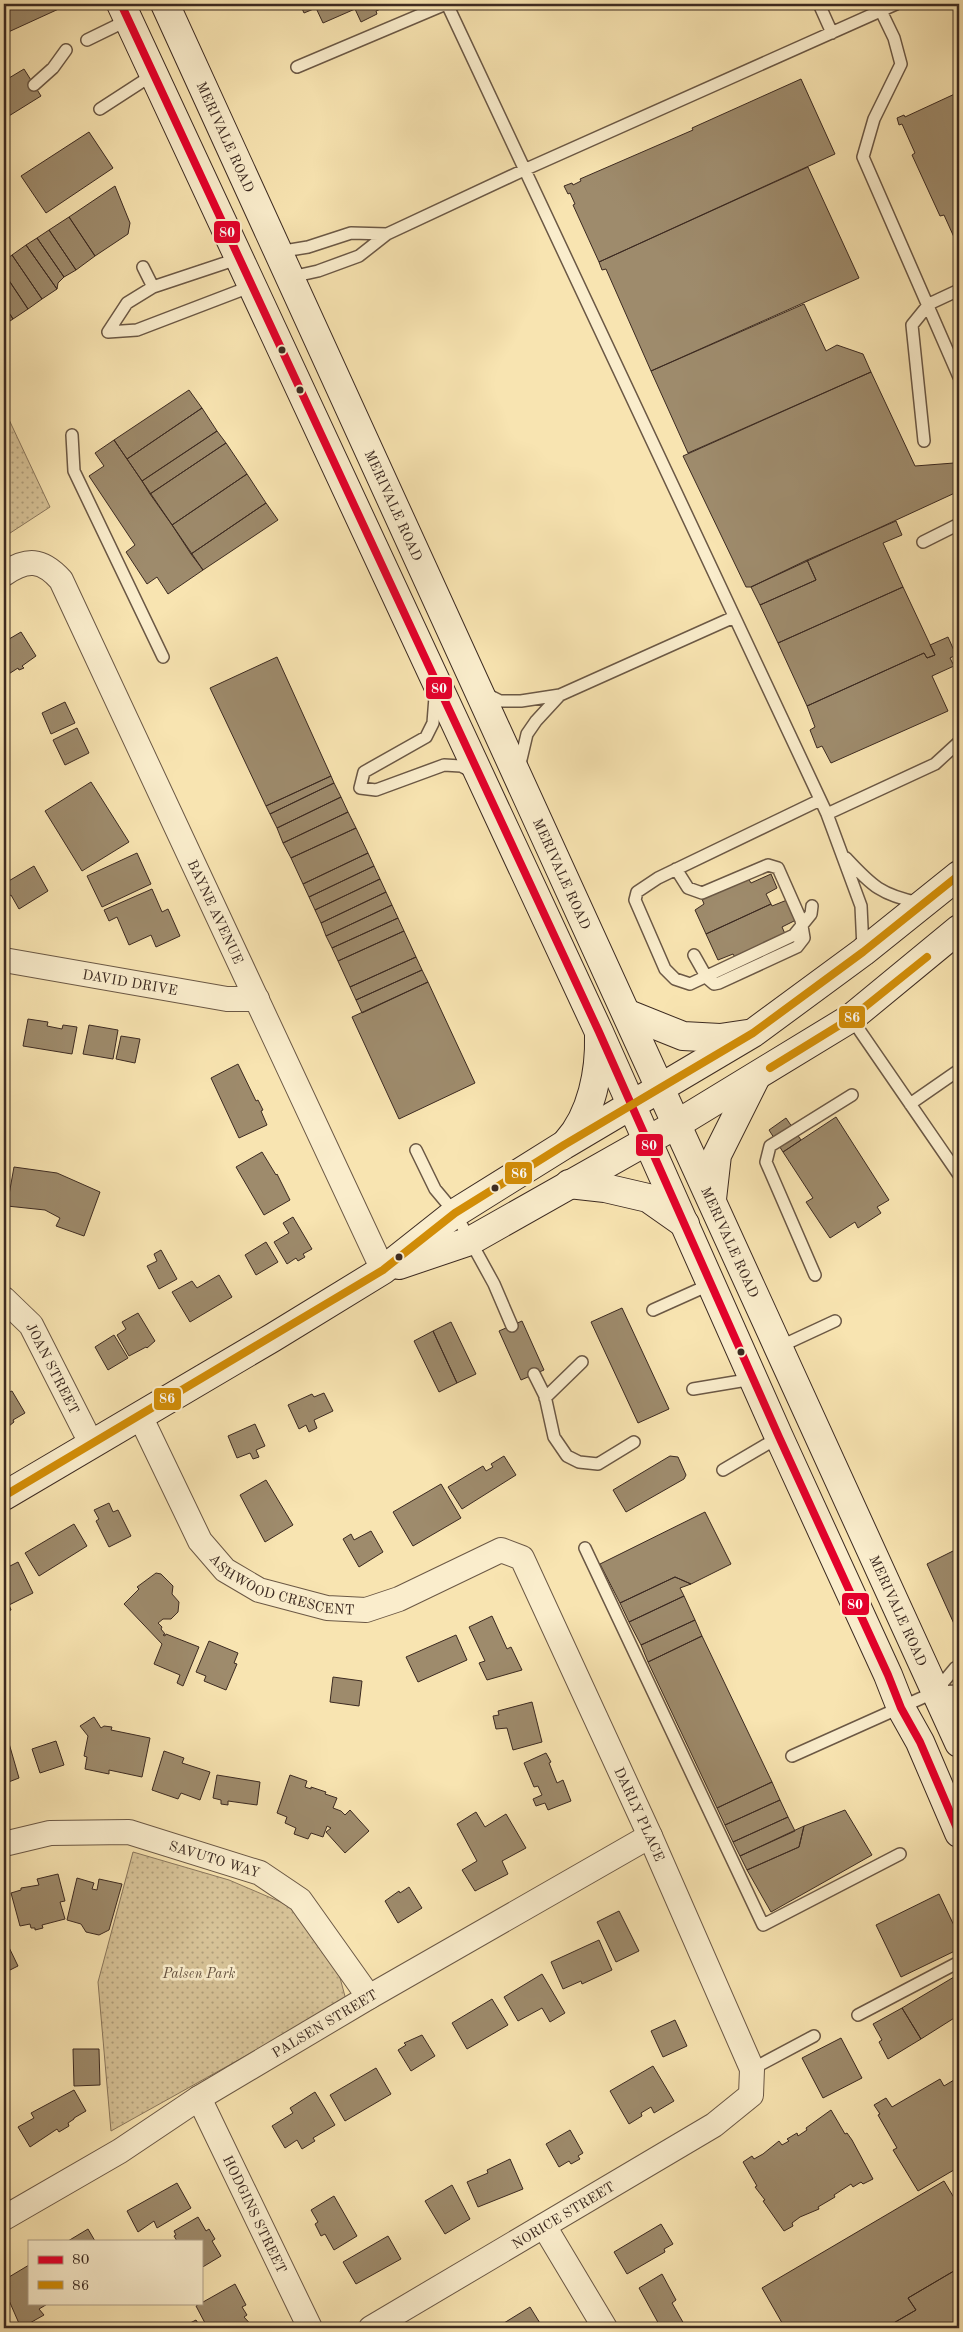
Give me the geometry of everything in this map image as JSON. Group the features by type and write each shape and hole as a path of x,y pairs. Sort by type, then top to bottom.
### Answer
{"main road":[{"name":"MERIVALE ROAD","path":"165,4 779,1347 947,1691 959,1743"},
{"path":"124,12 599,1032 686,1224 779,1437 888,1675 901,1708 920,1742 959,1833"},
{"path":"240,258 278,252"},
{"path":"252,286 291,277"},
{"path":"4,1496 384,1270 455,1213 564,1144 662,1089 753,1033 863,952 959,875"},
{"path":"384,1270 470,1241 677,1124 851,1018 959,929"},
{"path":"628,1014 683,1036 720,1038 753,1033"},
{"path":"564,1144 578,1128 592,1092 600,1058 599,1032"},
{"path":"712,1199 720,1148 756,1077"},
{"path":"569,1184 605,1188 648,1198 686,1224"}],"street":[{"name":"BAYNE AVENUE","path":"4,574 18,564 39,564 50,568 61,580 384,1270"},
{"name":"DAVID DRIVE","path":"4,960 227,999 257,999"},
{"name":"JOAN STREET","path":"4,1299 31,1325 92,1445"},
{"name":"ASHWOOD CRESCENT","path":"140,1416 200,1541 225,1570 260,1590 327,1608 366,1610 399,1599 501,1550"},
{"name":"DARLY PLACE","path":"501,1550 522,1558 650,1836 752,2069 751,2095"},
{"name":"SAVUTO WAY","path":"4,1844 50,1833 129,1832 260,1873 300,1900 369,1997"},
{"name":"PALSEN STREET","path":"4,2218 120,2151 199,2098 369,1997 650,1836"},
{"name":"NORICE STREET","path":"371,2328 714,2125 751,2095"},
{"name":"HODGINS STREET","path":"199,2098 310,2328"},
{"path":"544,2226 605,2328"}],"lane":[{"path":"297,67 446,4 820,800 843,855 861,906 863,952"},
{"path":"819,4 832,33"},
{"path":"291,277 318,271 359,256 387,234 524,170 896,4"},
{"path":"882,11 894,38 901,64 874,119 863,156 929,304 959,377"},
{"path":"87,40 124,12"},
{"path":"34,85 53,68 66,50"},
{"path":"100,109 154,74"},
{"path":"278,252 308,247 351,233 387,234"},
{"path":"240,258 153,287 127,303 108,332 137,330 252,286"},
{"path":"143,268 153,287"},
{"path":"924,441 912,325 929,304 959,290"},
{"path":"72,436 74,471 163,657"},
{"path":"923,542 959,524"},
{"path":"478,689 500,701 521,701 560,695 734,617"},
{"path":"435,678 435,714 430,732 426,737 364,772 360,788 376,790 444,765 461,766 481,778"},
{"path":"517,774 528,734 536,721 560,695"},
{"path":"826,814 935,764 959,742"},
{"path":"812,906 811,914 794,935 707,978 690,984 675,979 665,969 635,900 637,892 658,878 820,800"},
{"path":"843,855 872,885 897,898 924,904"},
{"path":"676,869 688,888 702,893 768,865 778,868 801,920 802,927"},
{"path":"694,955 707,978"},
{"path":"851,1018 959,1175"},
{"path":"910,1104 959,1070"},
{"path":"815,1275 766,1162 770,1146 852,1095"},
{"path":"416,1150 435,1189 455,1213 494,1284 512,1326"},
{"path":"653,1310 712,1284"},
{"path":"779,1347 835,1321"},
{"path":"546,1398 582,1362"},
{"path":"534,1374 546,1398 554,1436 559,1447 567,1456 578,1462 598,1464 634,1442"},
{"path":"693,1389 754,1379"},
{"path":"723,1470 779,1437"},
{"path":"585,1548 763,1925 900,1854"},
{"path":"792,1756 901,1708 947,1691 955,1668 959,1666"},
{"path":"858,2015 959,1962"},
{"path":"752,2069 814,2036"}],"green space":[{"path":"4,409 50,507 4,537"},
{"name":"Palsen Park","path":"133,1852 229,1880 290,1906 336,1963 346,2000 111,2131 98,1982"}],"building":[{"path":"4,4 62,4 63,7 4,34"},
{"path":"300,4 353,4 355,9 323,23 316,8 304,13"},
{"path":"353,4 366,4 355,9"},
{"path":"366,4 392,4 376,11 377,14 361,22 355,9"},
{"path":"24,69 41,96 4,119 4,81"},
{"path":"801,79 835,154 599,262 573,205 575,204 570,193 568,194 564,186 572,183 573,185 581,181 580,179 693,130 692,128"},
{"path":"959,92 958,252 955,247 958,246 944,215 940,216 912,155 915,153 902,124 899,125 897,118 904,115 905,117"},
{"path":"89,132 113,168 46,213 21,176"},
{"path":"808,167 859,278 651,371 606,269 602,270 599,262"},
{"path":"115,186 130,223 128,234 95,256 69,217"},
{"path":"69,217 95,256 76,270 49,230"},
{"path":"49,230 76,270 64,277 37,238"},
{"path":"37,238 64,277 58,283 57,289 26,245"},
{"path":"26,245 57,289 42,299 12,255"},
{"path":"12,255 42,299 28,309 4,273 4,261"},
{"path":"4,273 28,309 13,319 4,305"},
{"path":"804,304 826,351 837,345 863,354 871,372 688,453 651,371"},
{"path":"4,305 13,319 4,325"},
{"path":"871,372 915,466 954,463 957,492 751,587 746,587 683,456"},
{"path":"189,390 202,408 127,459 114,440"},
{"path":"202,408 217,431 142,481 127,459"},
{"path":"217,431 226,443 150,494 142,481"},
{"path":"114,440 203,570 168,594 157,577 147,584 126,552 135,545 89,476 104,466 95,453"},
{"path":"226,443 247,474 172,525 150,494"},
{"path":"247,474 266,503 191,554 172,525"},
{"path":"266,503 278,520 203,570 191,554"},
{"path":"896,521 902,535 883,543 903,587 778,643 760,605 816,580 807,560"},
{"path":"807,560 816,580 760,605 751,587"},
{"path":"903,587 935,655 927,658 924,653 807,706 778,643"},
{"path":"21,632 36,656 22,666 24,668 19,670 18,668 4,677 4,642"},
{"path":"948,637 956,655 950,658 954,666 932,676 948,711 831,763 822,746 817,748 810,730 815,727 807,706 924,653 927,658 935,655 930,645"},
{"path":"277,657 331,776 266,806 210,688"},
{"path":"65,702 75,723 51,734 42,713"},
{"path":"77,728 89,753 65,765 53,740"},
{"path":"331,776 334,783 270,814 266,806"},
{"path":"91,782 129,842 82,871 45,811"},
{"path":"334,783 341,797 277,828 270,814"},
{"path":"341,797 348,812 283,843 277,828"},
{"path":"348,812 356,828 291,858 283,843"},
{"path":"356,828 368,853 303,884 291,858"},
{"path":"137,853 151,884 102,907 87,876"},
{"path":"368,853 374,866 309,897 303,884"},
{"path":"34,866 48,891 19,909 11,895 4,899 4,878 7,882"},
{"path":"374,866 380,879 315,910 309,897"},
{"path":"771,874 777,888 766,894 771,904 706,934 695,910 704,904 702,899 748,878 751,883"},
{"path":"380,879 386,892 321,923 315,910"},
{"path":"152,889 162,912 168,909 180,936 156,947 151,935 129,945 117,917 109,921 104,910"},
{"path":"386,892 392,905 326,936 321,923"},
{"path":"787,900 796,920 782,927 786,936 736,959 733,954 718,960 706,934 771,904 772,906"},
{"path":"392,905 398,918 332,948 326,936"},
{"path":"398,918 404,931 338,961 332,948"},
{"path":"404,931 416,957 350,987 338,961"},
{"path":"416,957 422,970 356,1000 350,987"},
{"path":"422,970 428,982 362,1013 356,1000"},
{"path":"428,982 475,1083 399,1119 352,1017"},
{"path":"28,1019 48,1022 47,1026 62,1029 63,1025 77,1027 72,1054 23,1046"},
{"path":"89,1025 118,1030 113,1059 83,1054"},
{"path":"121,1036 140,1039 135,1063 116,1059"},
{"path":"238,1064 256,1101 258,1100 263,1110 261,1111 267,1125 239,1138 211,1078"},
{"path":"836,1117 889,1200 877,1207 881,1213 858,1228 855,1222 830,1238 806,1202 813,1198 783,1152"},
{"path":"786,1118 801,1140 783,1152 769,1130"},
{"path":"262,1152 277,1174 290,1200 264,1215 236,1167"},
{"path":"14,1167 57,1173 100,1192 84,1236 56,1226 60,1218 45,1210 7,1206"},
{"path":"293,1217 312,1249 303,1254 305,1257 298,1261 296,1258 287,1264 274,1242 289,1233 283,1223"},
{"path":"266,1242 278,1262 256,1275 245,1255"},
{"path":"161,1250 177,1279 159,1289 147,1266 157,1261 154,1254"},
{"path":"219,1275 232,1297 190,1322 172,1292 192,1281 197,1288"},
{"path":"622,1308 669,1409 638,1423 591,1322"},
{"path":"138,1313 155,1341 147,1348 129,1356 117,1335 126,1329 122,1322"},
{"path":"522,1321 544,1370 521,1380 499,1331"},
{"path":"451,1322 476,1374 457,1383 433,1331"},
{"path":"433,1331 457,1383 439,1392 414,1341"},
{"path":"114,1335 128,1358 108,1370 95,1347"},
{"path":"5,1390 7,1393 12,1391 25,1413 13,1420 14,1422 9,1426 7,1423 4,1425"},
{"path":"324,1393 333,1411 314,1420 317,1428 309,1432 306,1425 299,1429 288,1405 312,1394 314,1397"},
{"path":"255,1424 265,1446 256,1450 259,1457 253,1459 250,1453 237,1458 228,1436"},
{"path":"504,1456 516,1475 462,1509 448,1487 483,1466 486,1471 493,1467 491,1464"},
{"path":"670,1456 678,1457 686,1475 684,1479 626,1512 613,1490"},
{"path":"266,1480 293,1525 265,1542 240,1495"},
{"path":"441,1484 461,1518 413,1546 393,1512"},
{"path":"109,1503 113,1512 118,1510 131,1536 109,1547 96,1521 99,1519 94,1510"},
{"path":"705,1512 731,1564 691,1584 675,1577 620,1603 600,1564"},
{"path":"74,1524 87,1546 39,1576 25,1553"},
{"path":"371,1531 383,1552 359,1567 343,1539 351,1534 354,1540"},
{"path":"959,1548 959,1624 955,1626 927,1564"},
{"path":"18,1562 33,1593 9,1605 11,1610 6,1612 4,1608 4,1569"},
{"path":"156,1573 161,1574 173,1586 172,1594 179,1602 178,1612 171,1619 163,1619 158,1623 165,1634 163,1635 165,1636 166,1634 199,1647 183,1686 177,1683 180,1675 154,1664 162,1644 124,1604 139,1589 137,1587"},
{"path":"675,1577 691,1584 680,1588 684,1596 629,1622 620,1603"},
{"path":"684,1596 695,1620 641,1645 629,1622"},
{"path":"492,1616 507,1649 511,1647 522,1670 487,1680 479,1663 485,1661 469,1627"},
{"path":"695,1620 702,1636 648,1662 641,1645"},
{"path":"456,1635 467,1660 418,1682 406,1657"},
{"path":"702,1636 772,1782 717,1808 648,1662"},
{"path":"209,1641 238,1653 234,1663 237,1664 226,1690 204,1681 206,1676 196,1672"},
{"path":"333,1677 362,1681 359,1706 330,1702"},
{"path":"532,1702 542,1742 513,1750 507,1728 496,1729 493,1716 499,1715 498,1711"},
{"path":"94,1717 101,1728 104,1726 112,1727 111,1730 150,1738 142,1777 109,1770 109,1774 85,1769 87,1757 84,1756 88,1736 80,1726"},
{"path":"4,1726 19,1778 6,1783 7,1785 4,1785"},
{"path":"56,1741 64,1765 40,1773 32,1749"},
{"path":"164,1751 184,1758 182,1763 210,1772 200,1800 181,1793 178,1799 152,1790"},
{"path":"546,1753 551,1762 549,1763 557,1783 563,1780 571,1801 548,1810 545,1803 536,1806 533,1799 542,1795 538,1786 534,1787 524,1763"},
{"path":"217,1775 260,1782 257,1805 228,1801 228,1805 221,1804 221,1800 213,1798"},
{"path":"290,1775 307,1781 305,1787 326,1792 325,1794 337,1798 333,1808 345,1815 350,1810 369,1831 345,1853 326,1832 331,1828 327,1826 323,1837 311,1833 308,1839 294,1834 296,1828 285,1823 287,1817 277,1813"},
{"path":"772,1782 780,1800 725,1825 717,1808"},
{"path":"780,1800 788,1817 733,1842 725,1825"},
{"path":"845,1810 872,1855 771,1912 747,1870 799,1847 804,1826"},
{"path":"476,1812 485,1827 506,1814 526,1848 502,1861 508,1874 475,1891 462,1870 477,1861 457,1824"},
{"path":"788,1817 795,1831 740,1856 733,1842"},
{"path":"804,1826 799,1847 747,1870 740,1856"},
{"path":"58,1874 65,1901 60,1902 65,1919 42,1925 43,1928 35,1930 35,1928 31,1928 30,1924 20,1926 11,1893 21,1890 21,1888 39,1885 37,1879"},
{"path":"77,1878 94,1883 92,1889 97,1890 99,1879 122,1884 109,1930 99,1935 86,1932 81,1924 67,1920"},
{"path":"409,1887 422,1908 398,1923 385,1901 399,1891 400,1893"},
{"path":"939,1894 959,1936 959,1949 901,1977 876,1925"},
{"path":"619,1911 639,1951 616,1962 597,1922"},
{"path":"4,1937 18,1966 4,1973"},
{"path":"599,1940 612,1970 582,1984 581,1981 563,1989 551,1962"},
{"path":"542,1974 565,2013 550,2022 542,2008 518,2021 504,1997"},
{"path":"959,1974 959,2015 921,2039 902,2008"},
{"path":"492,1999 508,2025 467,2049 452,2023"},
{"path":"902,2008 921,2039 888,2059 879,2042 882,2040 873,2024"},
{"path":"675,2020 687,2046 663,2057 651,2031"},
{"path":"422,2035 435,2056 411,2071 398,2050 406,2045 404,2043"},
{"path":"841,2038 862,2078 823,2098 802,2058"},
{"path":"73,2049 99,2049 100,2085 74,2086"},
{"path":"653,2066 674,2101 654,2113 651,2107 641,2113 642,2116 629,2124 610,2091"},
{"path":"376,2068 391,2094 345,2121 330,2095"},
{"path":"959,2077 959,2167 918,2191 893,2150 897,2148 874,2105 886,2098 892,2107 940,2079 944,2086"},
{"path":"74,2090 86,2111 68,2123 69,2126 59,2132 57,2129 30,2147 18,2127 34,2118 31,2113"},
{"path":"315,2092 335,2125 313,2138 315,2141 302,2149 297,2140 285,2148 272,2126 293,2113 290,2108"},
{"path":"831,2110 845,2134 847,2133 852,2140 873,2179 863,2184 861,2182 853,2187 851,2184 834,2195 835,2197 818,2207 819,2209 800,2217 792,2223 793,2226 784,2231 763,2201 765,2200 755,2187 757,2186 743,2162 752,2156 754,2159 763,2154 779,2141 782,2145 789,2141 787,2139 797,2133 798,2136"},
{"path":"570,2130 583,2153 578,2156 580,2159 571,2164 569,2161 559,2167 546,2144"},
{"path":"510,2159 523,2189 478,2207 467,2182 488,2173 487,2170"},
{"path":"944,2181 959,2206 959,2268 908,2298 916,2310 885,2328 785,2328 762,2288"},
{"path":"177,2183 191,2208 157,2228 154,2221 138,2232 127,2211"},
{"path":"452,2185 470,2219 445,2234 425,2201"},
{"path":"334,2196 357,2236 334,2250 325,2234 321,2236 315,2224 318,2222 311,2210"},
{"path":"198,2217 206,2231 209,2229 215,2239 212,2241 221,2256 202,2267 202,2240 176,2240 174,2231"},
{"path":"661,2224 673,2244 664,2249 665,2252 627,2274 614,2252"},
{"path":"88,2229 94,2240 70,2240"},
{"path":"388,2236 401,2259 356,2284 343,2262"},
{"path":"28,2266 28,2304 47,2304 39,2309 44,2315 21,2328 4,2289 4,2280"},
{"path":"959,2268 959,2328 885,2328 916,2310 908,2298"},
{"path":"662,2274 676,2300 672,2303 684,2324 677,2328 661,2328 639,2288"},
{"path":"235,2284 246,2305 242,2307 247,2315 244,2317 254,2328 205,2328 203,2324 205,2323 196,2306"},
{"path":"530,2307 543,2328 507,2328 504,2323"},
{"path":"196,2320 201,2328 180,2328"}],"transit line":[{"name":"80","path":"121,4 599,1032 779,1437 888,1675 901,1708 920,1742 959,1833"},
{"name":"86","path":"4,1496 383,1270 455,1213 564,1145 753,1033 863,952 959,875"},
{"name":"86","path":"770,1068 851,1018 927,957"}]}
